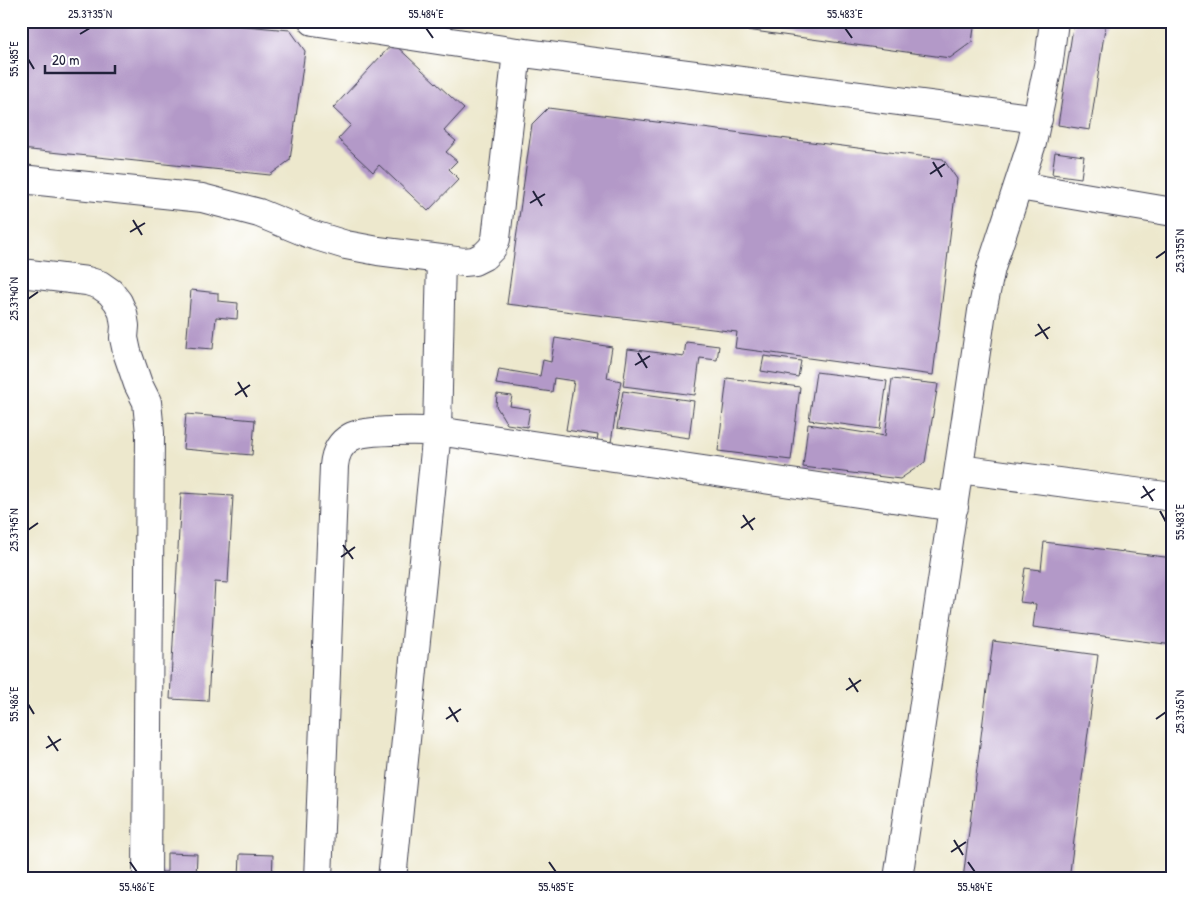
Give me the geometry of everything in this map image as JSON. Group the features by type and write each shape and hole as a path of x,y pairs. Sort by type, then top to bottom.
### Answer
{"lane":[{"path":"313,21 517,52 1038,119"},
{"path":"898,879 982,311 991,268 1003,227 1019,186 1038,119 1049,62 1054,21"},
{"path":"21,179 202,198 259,213 310,234 346,244 378,251 464,262 474,261 484,256 492,248 496,239 517,52"},
{"path":"1019,186 1173,212"},
{"path":"392,879 436,431 441,259"},
{"path":"21,273 87,281 100,285 110,292 118,302 123,313 124,338 127,352 138,384 147,402 150,442 147,879"},
{"path":"318,879 335,457 343,442 350,437 358,434 436,431 954,507"},
{"path":"959,469 1173,497"}],"building":[{"path":"21,21 189,21 290,30 305,51 290,160 270,175 21,149"},
{"path":"681,21 975,21 972,42 950,58"},
{"path":"1074,21 1106,21 1090,130 1058,125"},
{"path":"393,43 464,109 444,131 456,141 446,152 457,161 449,169 459,179 428,211 379,165 373,172 338,139 351,125 333,108"},
{"path":"548,108 943,159 957,179 933,375 735,348 737,332 507,304 532,124"},
{"path":"1055,152 1084,156 1081,178 1052,174"},
{"path":"191,290 218,293 218,301 238,303 237,319 216,317 213,349 186,347"},
{"path":"555,338 612,347 607,378 621,381 611,442 597,440 598,435 566,430 574,381 554,378 552,392 496,384 499,369 540,376 543,360 551,362"},
{"path":"686,342 719,346 717,360 700,358 695,395 623,386 628,349 684,356"},
{"path":"764,356 801,361 798,377 761,371"},
{"path":"816,372 887,381 880,429 809,420"},
{"path":"727,378 800,387 791,460 718,451"},
{"path":"892,379 938,384 925,462 900,479 803,467 808,424 885,436"},
{"path":"623,391 694,401 689,438 617,428"},
{"path":"497,394 512,396 510,406 530,409 527,427 507,424 496,406"},
{"path":"186,414 255,420 252,455 183,449"},
{"path":"181,493 233,496 228,583 215,582 208,701 170,699"},
{"path":"1044,542 1173,558 1173,645 1033,627 1036,604 1020,602 1025,568 1041,570"},
{"path":"993,641 1098,655 1069,879 963,879"},
{"path":"167,853 197,854 196,879 161,879 161,872 167,872"},
{"path":"240,854 273,855 272,879 239,879"}]}
